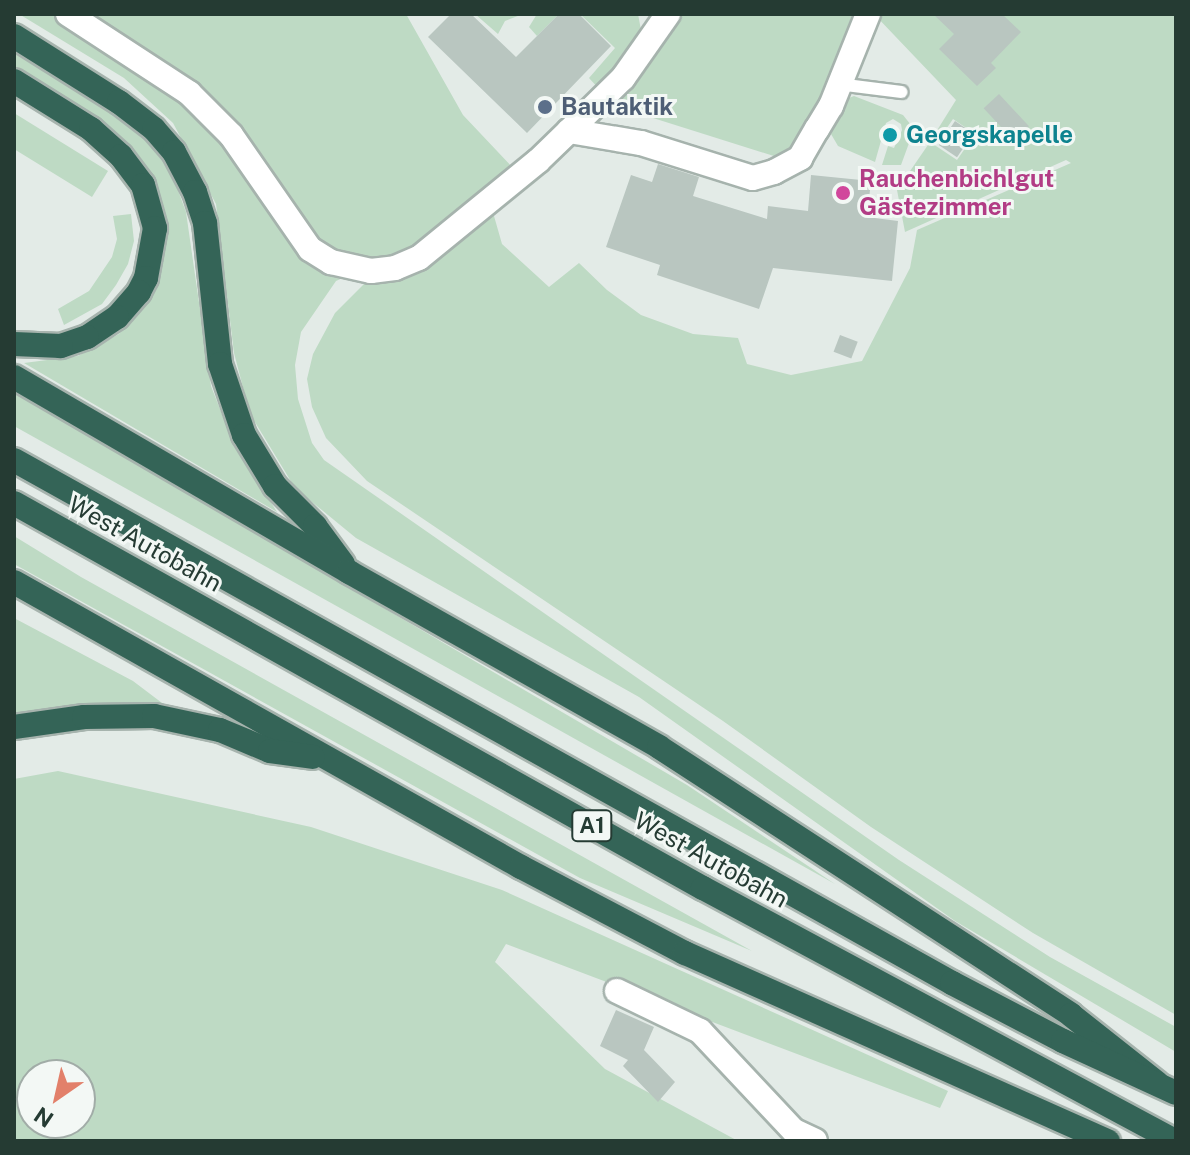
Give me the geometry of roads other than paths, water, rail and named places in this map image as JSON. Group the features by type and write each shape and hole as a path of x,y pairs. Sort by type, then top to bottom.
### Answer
{"highway":[{"path":"14,36 119,102 154,129 174,152 195,192 205,223 220,364 244,435 275,486 315,526 349,572"},
{"path":"14,81 91,129 121,156 143,185 155,228 146,278 139,292 117,317 87,337 61,346 14,344"},
{"path":"14,377 349,572 659,747 1071,1015 1166,1088"},
{"name":"West Autobahn","path":"14,460 940,976 1063,1041 1166,1088"},
{"name":"West Autobahn","path":"14,503 717,895 1175,1141"},
{"path":"14,582 574,896 685,953 1108,1141"},
{"path":"14,727 84,717 154,716 220,730 270,751 329,759"}],"street":[{"path":"68,14 189,93 231,135 310,249 331,262 352,269 395,268 419,258 517,179 623,78 655,20"},
{"path":"569,131 641,143 753,178 774,172 800,158 831,106 868,14"},
{"path":"617,991 700,1031 800,1138"}],"lane":[{"path":"838,84 901,92"}],"place":[{"name":"Bautaktik","path":"545,107"},
{"name":"Georgskapelle","path":"890,135"},
{"name":"Rauchenbichlgut Gästezimmer","path":"843,193"}]}
